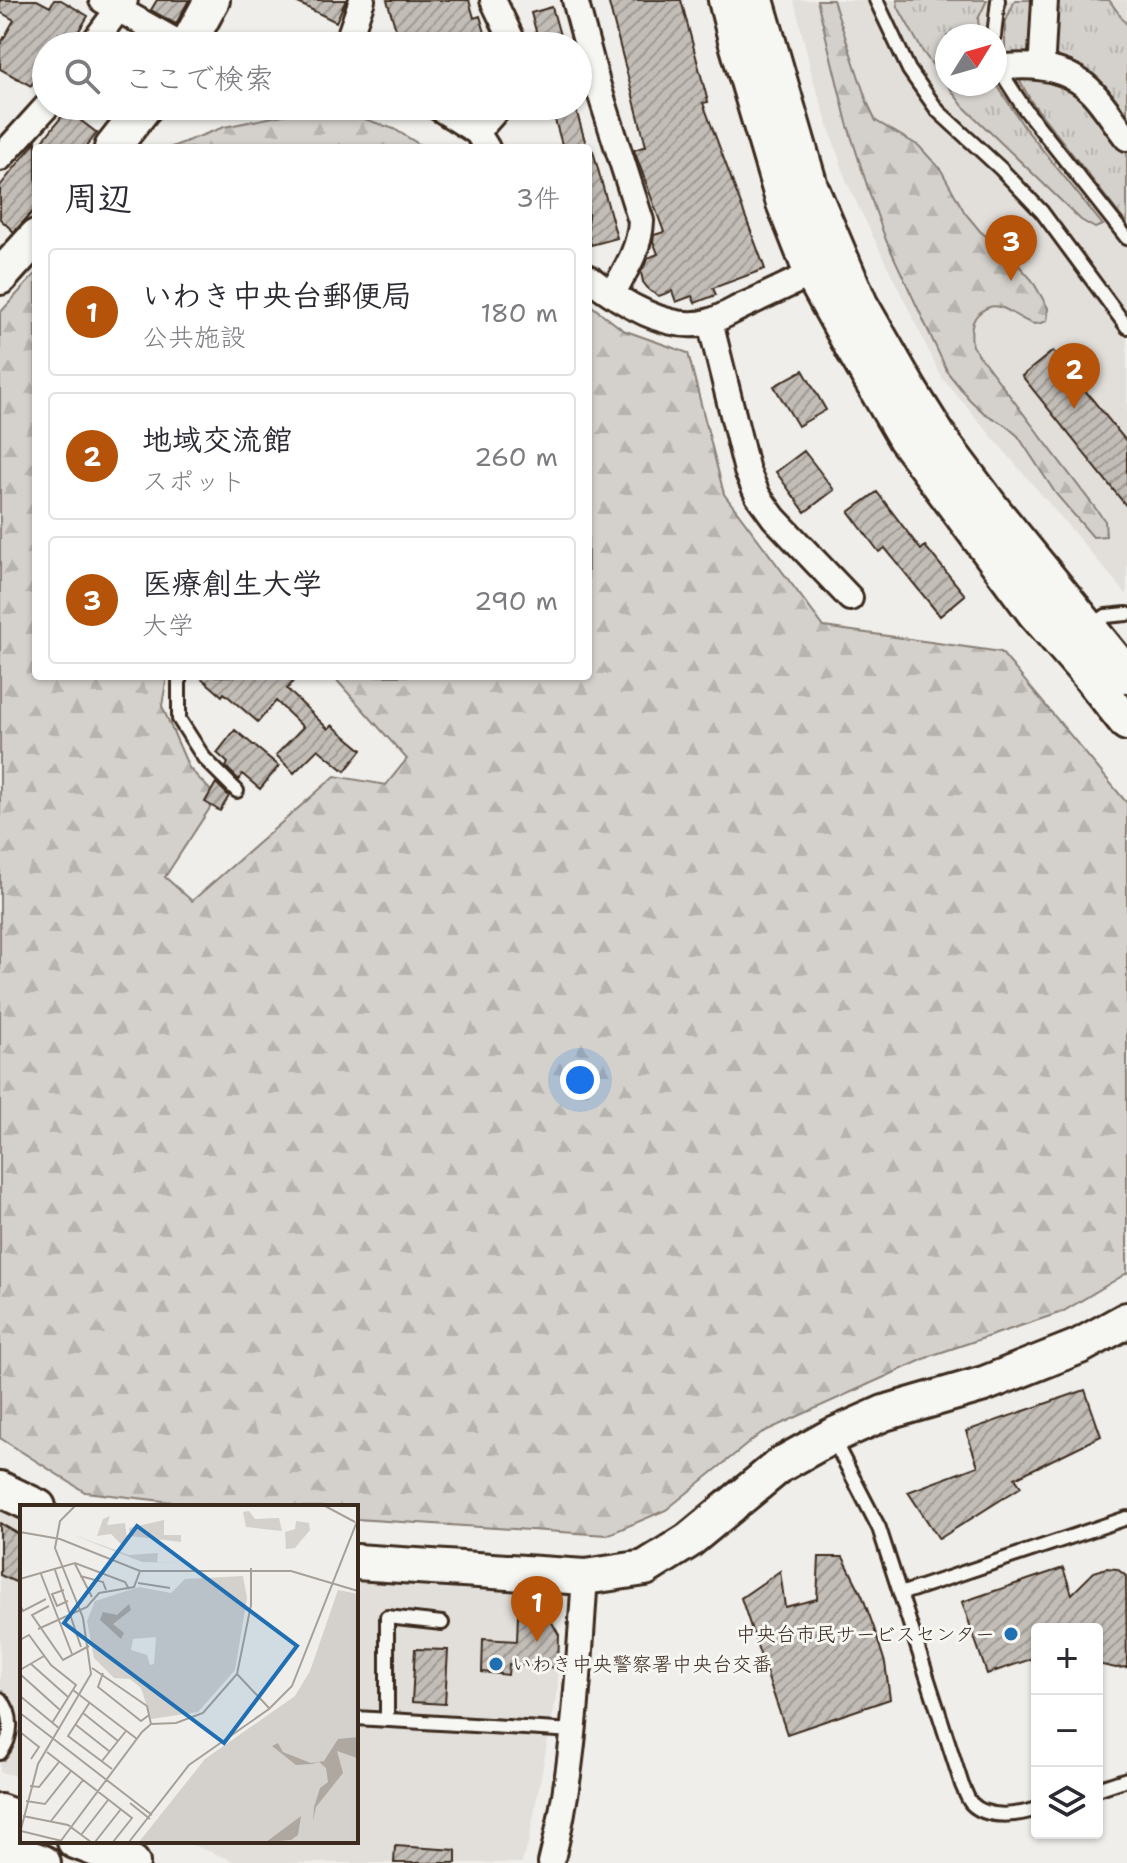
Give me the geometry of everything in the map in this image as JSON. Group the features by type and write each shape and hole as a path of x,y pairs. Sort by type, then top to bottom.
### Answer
{"street":[{"path":"194,32 212,0"},
{"path":"351,32 362,0"},
{"path":"493,0 508,32"},
{"path":"575,0 583,32"},
{"path":"726,0 784,203 812,274 905,438 1035,613 1076,636 1127,675"},
{"path":"756,0 810,186 860,304 942,442 993,510 1076,636 1127,723"},
{"path":"1044,68 1045,0"},
{"path":"99,32 115,3 163,32"},
{"path":"1007,61 1074,77 1092,91 1127,138"},
{"path":"592,64 641,221 633,256 612,294"},
{"path":"0,158 34,120"},
{"path":"115,144 134,120"},
{"path":"455,120 482,140 493,120"},
{"path":"0,277 32,241"},
{"path":"592,280 612,294 669,322 685,325 710,322 812,274"},
{"path":"710,322 747,471 758,496 774,518 850,598"},
{"path":"358,1562 585,1577 645,1568 688,1541 780,1465 832,1436 884,1413 984,1384 1080,1346 1127,1320"},
{"path":"0,1489 34,1505"},
{"path":"551,1863 564,1808 574,1731 585,1577"},
{"path":"0,1812 20,1819"},
{"path":"80,1843 132,1863"},
{"path":"0,1847 43,1863"}],"lane":[{"path":"876,0 909,70 938,111 1042,212 1127,327"},
{"path":"995,24 998,0"},
{"path":"1007,81 1024,108 1127,238"},
{"path":"1076,636 1106,616 1127,614"},
{"path":"179,680 179,719 204,758 237,791"},
{"path":"832,1436 879,1528 970,1802 991,1813 1008,1815 1031,1811"},
{"path":"900,1594 1127,1518"},
{"path":"387,1720 387,1617 442,1623"},
{"path":"0,1699 9,1711 10,1719 8,1744 0,1753"},
{"path":"358,1718 574,1731"},
{"path":"1103,1787 1127,1779"}],"shaded area":[{"path":"794,0 1127,0 1127,595 942,378 847,183 813,79"},
{"path":"0,1504 20,1511 20,1777 0,1772"},
{"path":"358,1572 556,1596 558,1686 529,1841 522,1863 238,1863 188,1843 358,1843"}],"green space":[{"path":"817,0 833,0 876,121 919,146 941,170 965,213 1032,280 1048,308 1047,321 1035,324 1002,308 989,307 973,322 972,346 1105,521 1106,536 1093,537 1056,494 1018,436 984,413 948,373 886,240 873,204 847,123"},
{"path":"897,0 987,0 979,24 935,24 935,68 898,7"},
{"path":"1015,0 1109,0 1127,25 1127,224 1031,101 1007,58 1005,23"},
{"path":"956,96 1004,96 1024,127 1103,225 1095,228 1081,220"},
{"path":"258,120 368,120 394,129 418,144 179,144 224,127"},
{"path":"32,277 32,680 166,680 162,706 189,768 217,797 165,877 192,901 335,776 386,785 407,759 337,680 592,680 592,306 623,330 688,353 724,494 824,627 1001,652 1127,803 1127,1273 1062,1312 933,1355 761,1433 666,1510 607,1535 358,1519 358,1505 198,1505 85,1492 0,1438 0,313"}],"building":[{"path":"0,0 37,0 50,7 54,0 61,0 88,16 78,32 32,32 31,86 0,69 0,45 14,20 0,12"},
{"path":"157,0 189,0 176,24 151,10"},
{"path":"292,0 346,0 336,22"},
{"path":"387,0 469,0 474,18 480,16 485,32 408,30 397,32"},
{"path":"608,0 681,0 708,102 703,103 765,269 713,288 716,295 695,303 692,296 676,302 672,291 659,296 643,282 641,272 648,258 658,254 654,235 664,232 634,150 646,146"},
{"path":"552,7 559,32 536,32 531,13"},
{"path":"59,120 80,120 97,133 88,144 40,144"},
{"path":"555,120 579,120 586,144 562,144"},
{"path":"32,146 32,212 14,232 0,219 0,186"},
{"path":"592,151 617,238 592,245"},
{"path":"1053,351 1127,442 1127,507 1022,376"},
{"path":"803,370 826,410 798,426 774,386"},
{"path":"804,451 834,490 805,512 776,472"},
{"path":"877,492 921,550 925,546 965,595 940,616 885,548 879,552 849,512"},
{"path":"204,680 295,680 287,689 328,729 332,725 362,750 345,771 318,749 294,773 276,755 303,727 276,701 258,722 224,693 222,696"},
{"path":"235,730 279,766 260,789 242,774 239,780 217,753"},
{"path":"216,783 229,796 220,811 205,802"},
{"path":"1085,1390 1101,1436 1015,1478 1021,1487 939,1539 908,1492 978,1466 966,1431"},
{"path":"0,1523 20,1535 20,1584 0,1575"},
{"path":"819,1557 843,1557 862,1595 885,1663 890,1699 787,1734 741,1598 780,1571 785,1607 817,1599"},
{"path":"1063,1568 1072,1594 1094,1572 1106,1568 1117,1569 1126,1576 1127,1667 1103,1665 1103,1623 1031,1623 1031,1659 987,1674 962,1602"},
{"path":"518,1614 550,1619 559,1635 558,1668 509,1664 508,1675 482,1672 483,1639 517,1641"},
{"path":"415,1649 448,1650 445,1704 412,1702"},
{"path":"395,1846 456,1850 456,1863 394,1863"}],"place":[{"name":"医療創生大学","path":"1011,281"},
{"name":"地域交流館","path":"1074,409"},
{"name":"中央台市民サービスセンター","path":"1011,1634"},
{"name":"いわき中央台郵便局","path":"537,1642"},
{"name":"いわき中央警察署中央台交番","path":"496,1664"}]}
